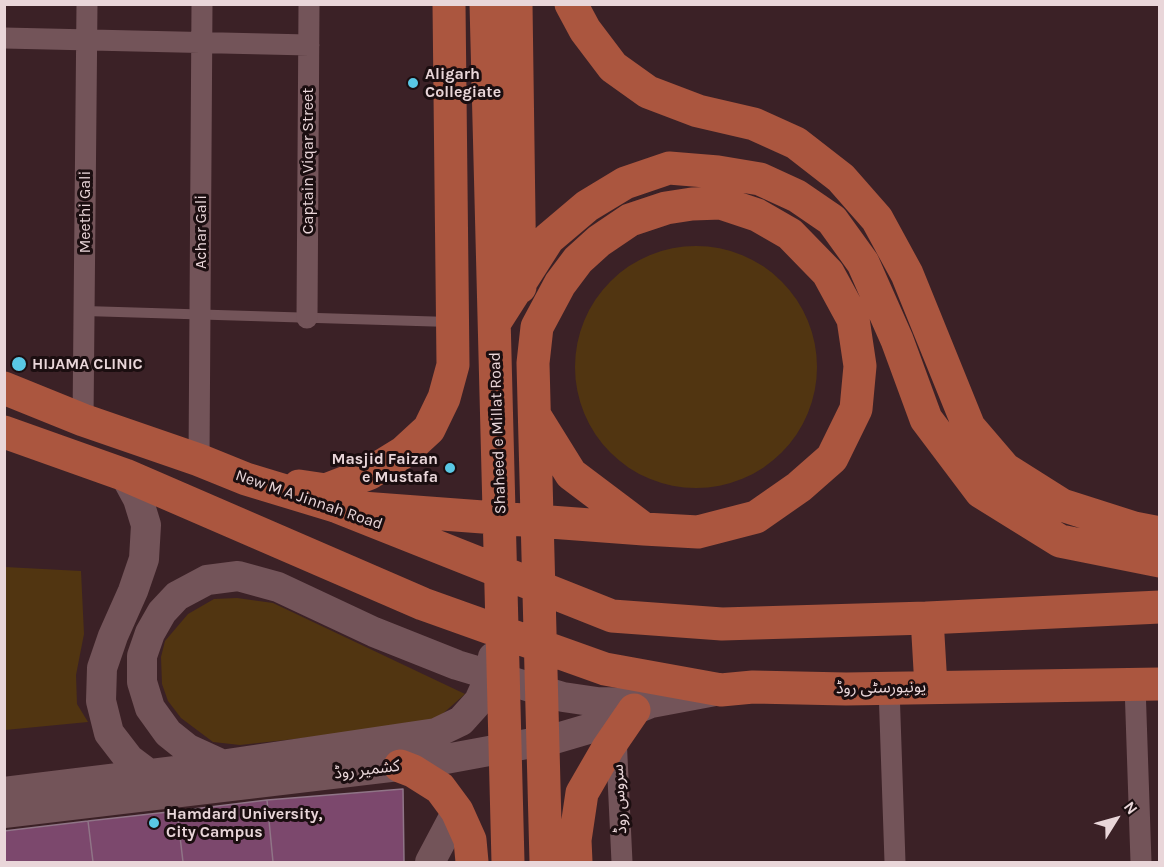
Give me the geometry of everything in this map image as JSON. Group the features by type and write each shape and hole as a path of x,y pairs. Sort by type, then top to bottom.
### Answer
{"main road":[{"path":"246,479 327,490 370,473 404,452 429,429 444,398 453,366 449,4"},
{"name":"Shaheed e Millat Road","path":"486,4 508,862"},
{"path":"516,4 524,399 571,474 644,529"},
{"path":"571,4 585,30 613,67 648,92 698,111 764,128 796,143 841,178 877,219 907,274 969,427 1005,469 1062,505 1134,528 1160,533"},
{"path":"495,322 548,239 587,206 625,183 669,168 718,172 760,179 797,196 832,220 863,263 897,340 926,419 981,492 1060,541 1160,561"},
{"path":"336,506 644,529 698,532 756,517 799,487 832,458 856,409 860,366 853,320 828,273 789,234 757,215 721,203 666,208 630,220 599,241 578,260 560,284 537,327 533,363 534,402 546,862"},
{"name":"New M A Jinnah Road","path":"4,388 83,420 199,460 246,479 336,506 612,616 722,624 927,618"},
{"path":"4,432 126,475 138,499 146,525 144,559 102,668 101,700 110,732 129,759 160,782 184,792"},
{"name":"یونیورسٹی روڈ","path":"126,475 423,604 605,669 721,690 753,687 889,688 1147,684"},
{"path":"224,765 188,750 168,733 150,708 142,682 142,656 150,633 162,612 177,596 207,580 238,576 278,587 374,632 457,665 563,697 643,706"},
{"path":"931,687 927,618 1160,606"},
{"name":"کشمیر روڈ","path":"4,792 224,765 436,733 461,721 479,701 489,679 502,614"},
{"name":"کشمیر روڈ","path":"4,813 400,766 554,739 588,729 643,706 721,690"},
{"path":"498,862 521,845 575,851 582,793 616,736 643,706"},
{"path":"400,766 413,771 440,788 457,811 470,840 472,862"},
{"path":"436,857 457,811"}],"street":[{"name":"Meethi Gali","path":"83,420 87,4"},
{"name":"Achar Gali","path":"199,460 202,4"},
{"name":"Captain Viqar Street","path":"307,318 309,4"},
{"path":"4,38 309,45"},
{"path":"1141,862 1147,684"},
{"path":"889,688 895,862"},
{"name":"سروس روڈ","path":"616,736 622,862"}],"lane":[{"path":"85,311 453,322"}],"shaded area":[{"path":"684,246 708,246 731,251 753,260 782,281 797,300 808,321 815,343 817,367 815,391 808,413 797,434 782,453 753,474 731,483 708,488 684,488 661,483 639,474 619,461 602,444 589,424 580,402 575,379 575,355 580,332 589,310 602,290 619,273 639,260 661,251"},
{"path":"5,567 81,571 84,634 76,675 77,704 88,722 5,730"},
{"path":"237,598 273,603 465,694 439,717 403,727 240,745 213,742 181,718 168,701 162,684 161,657 165,641 188,614 214,599"}],"building":[{"path":"403,789 404,862 273,862 267,800"},
{"path":"267,800 273,862 183,862 177,811"},
{"path":"177,811 183,862 93,862 88,821"},
{"path":"88,821 93,862 4,862 4,831"}],"place":[{"name":"Aligarh Collegiate","path":"413,83"},
{"name":"HIJAMA CLINIC","path":"19,364"},
{"name":"Masjid Faizan e Mustafa","path":"450,468"},
{"name":"Hamdard University, City Campus","path":"154,823"}]}
